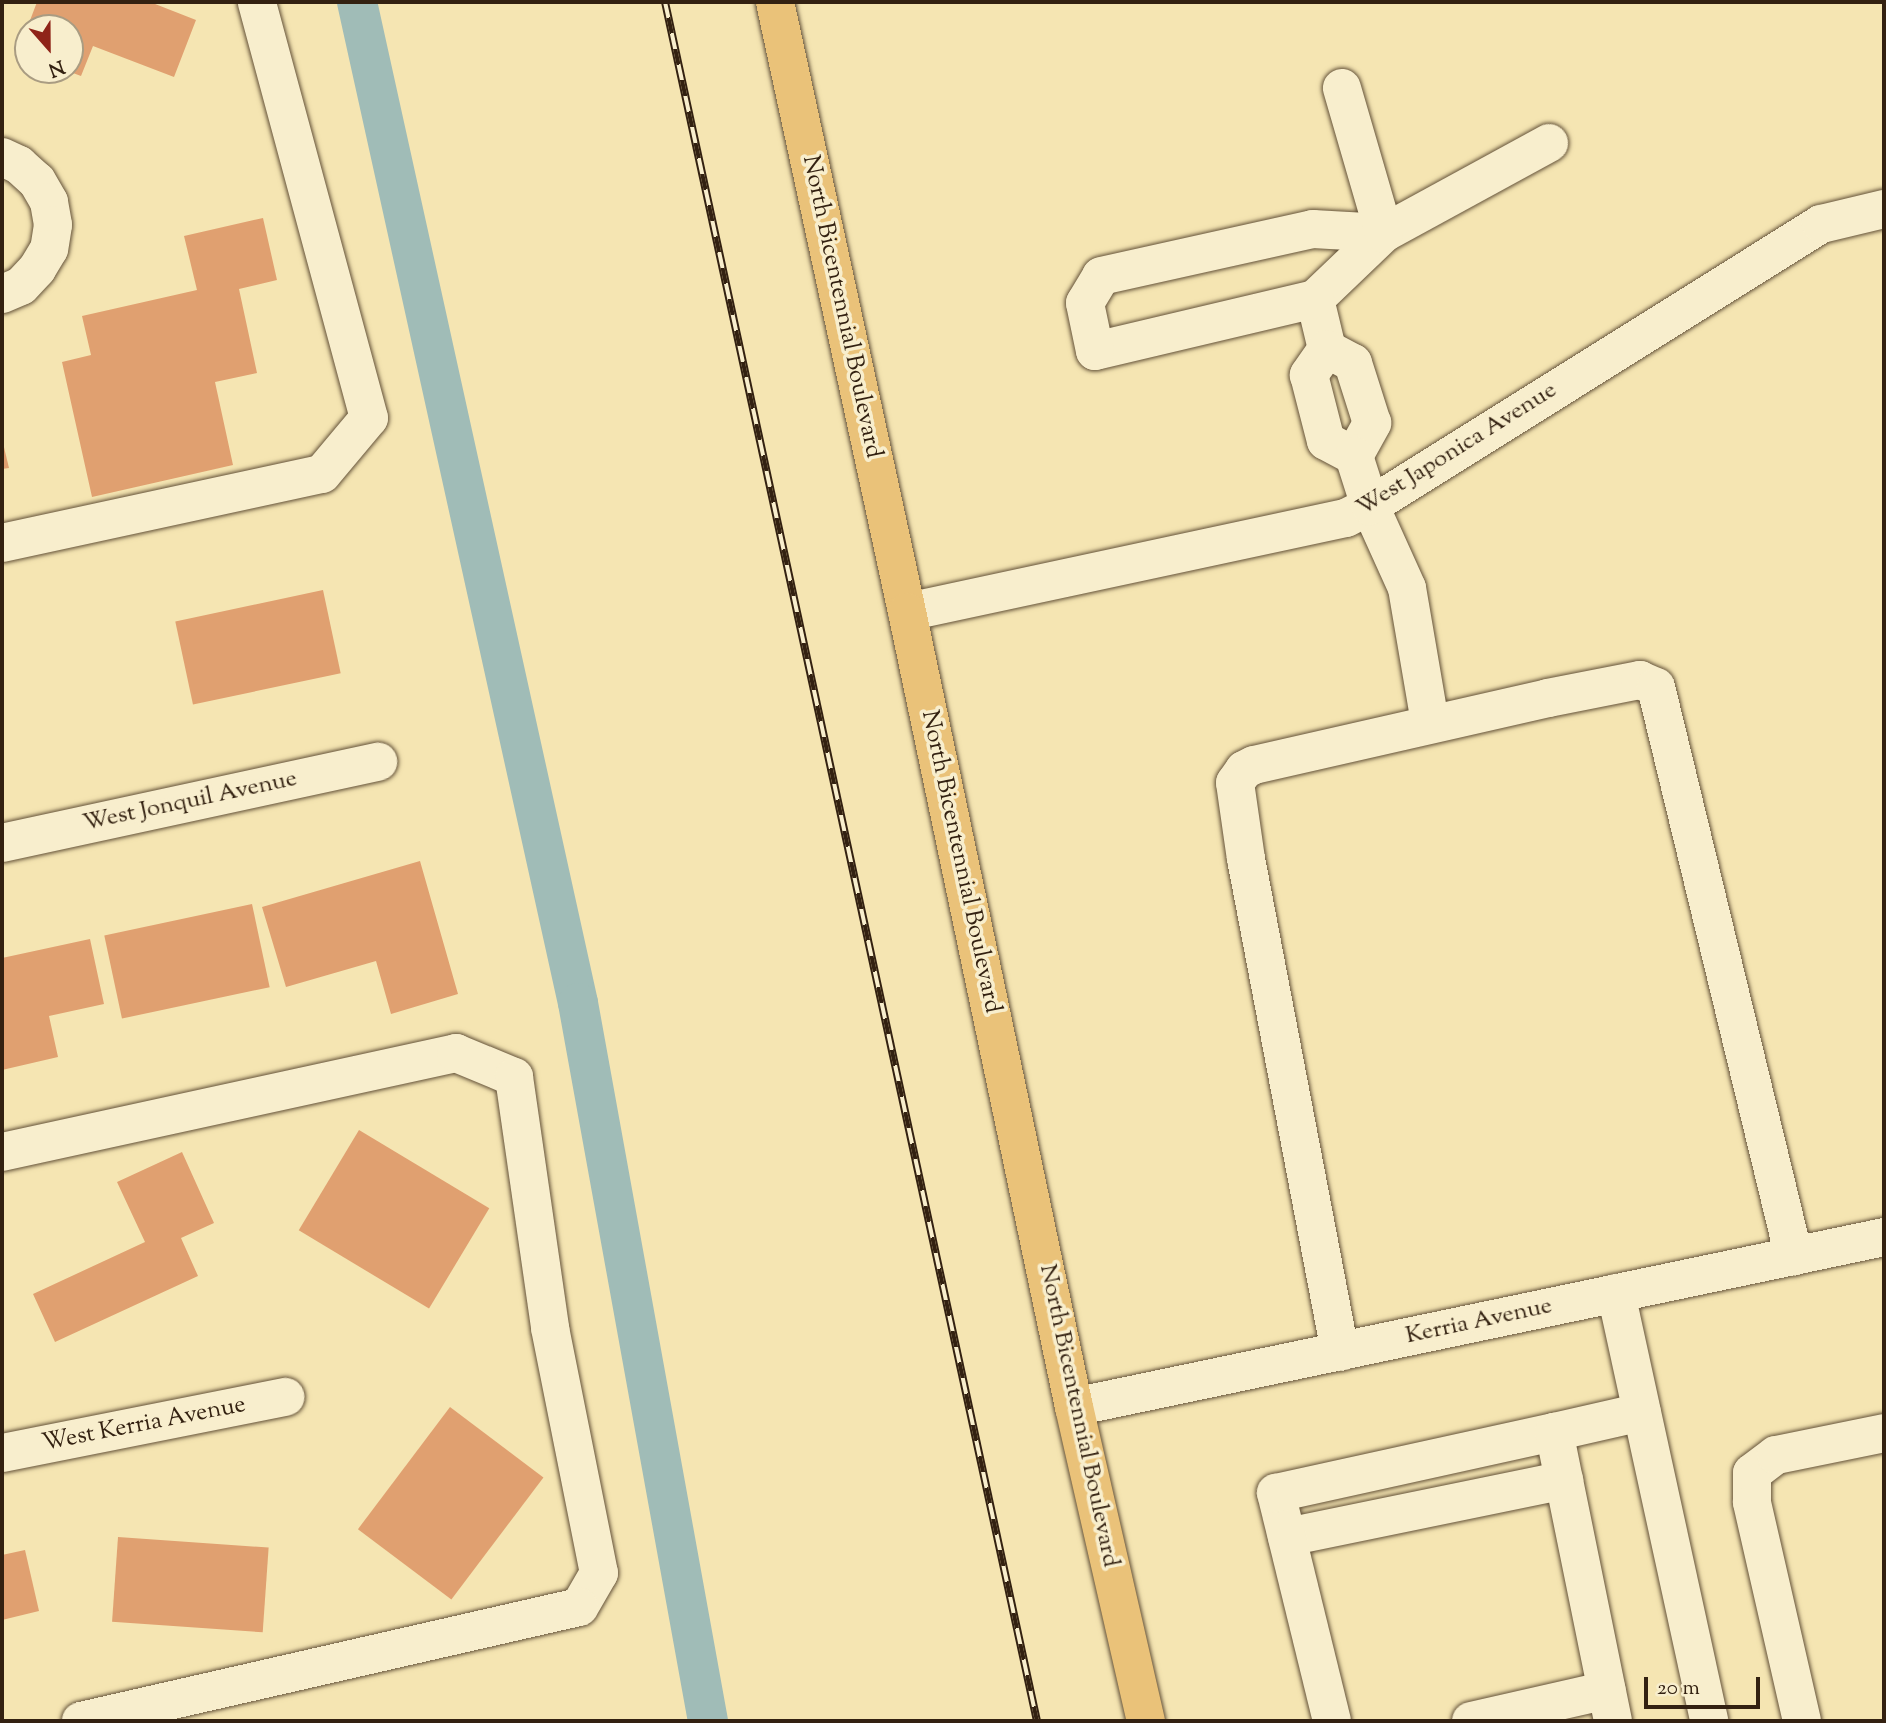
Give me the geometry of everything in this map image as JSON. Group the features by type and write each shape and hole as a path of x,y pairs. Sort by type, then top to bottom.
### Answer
{"main road":[{"name":"North Bicentennial Boulevard","path":"775,2 908,612 1074,1408 1146,1721"}],"street":[{"path":"2,543 322,474 369,418 257,2"},
{"path":"1342,88 1384,233"},
{"path":"1384,233 1312,229 1101,276 1085,303 1095,351 1315,299 1384,233 1549,143"},
{"path":"2,157 19,165 37,181 49,202 53,225 49,249 37,270 21,286 2,294"},
{"name":"West Japonica Avenue","path":"908,612 1346,518 1370,506 1821,224 1884,209"},
{"path":"1315,299 1327,349 1353,363 1372,423 1354,456 1370,506 1407,588 1430,723"},
{"path":"1340,1352 1246,859 1235,783 1244,770 1254,765 1430,723 1640,680 1656,687 1794,1257"},
{"name":"West Jonquil Avenue","path":"2,843 378,762"},
{"path":"2,1152 456,1052 514,1077 550,1328 599,1573 579,1607 81,1721"},
{"name":"Kerria Avenue","path":"1074,1408 1884,1237"},
{"path":"1616,1293 1709,1721"},
{"name":"West Kerria Avenue","path":"2,1452 286,1397"},
{"path":"1332,1721 1276,1493 1642,1412"},
{"path":"1471,1721 1610,1706 1554,1432"},
{"path":"1802,1721 1752,1502 1752,1473 1776,1455 1884,1433"},
{"path":"1287,1537 1563,1480"}],"building":[{"path":"37,2 150,2 196,20 174,77 93,46 84,68 84,14 32,14"},
{"path":"263,218 277,280 239,289 257,373 215,382 233,465 92,497 62,362 91,355 82,316 197,290 184,236"},
{"path":"2,439 9,468 2,469"},
{"path":"323,590 341,673 193,705 175,621"},
{"path":"420,861 458,994 391,1014 376,961 286,987 262,907"},
{"path":"252,904 270,987 122,1019 104,935"},
{"path":"90,939 104,1004 49,1016 58,1057 2,1070 2,958"},
{"path":"359,1130 489,1208 429,1309 299,1230"},
{"path":"182,1152 214,1223 181,1238 198,1276 55,1342 33,1294 145,1242 117,1182"},
{"path":"450,1407 543,1477 451,1600 358,1529"},
{"path":"118,1537 269,1548 263,1632 112,1622"},
{"path":"25,1550 39,1611 2,1620 2,1555"}],"waterway":[{"path":"357,2 578,1003 708,1721"}],"railway":[{"path":"665,2 1037,1721"}]}
